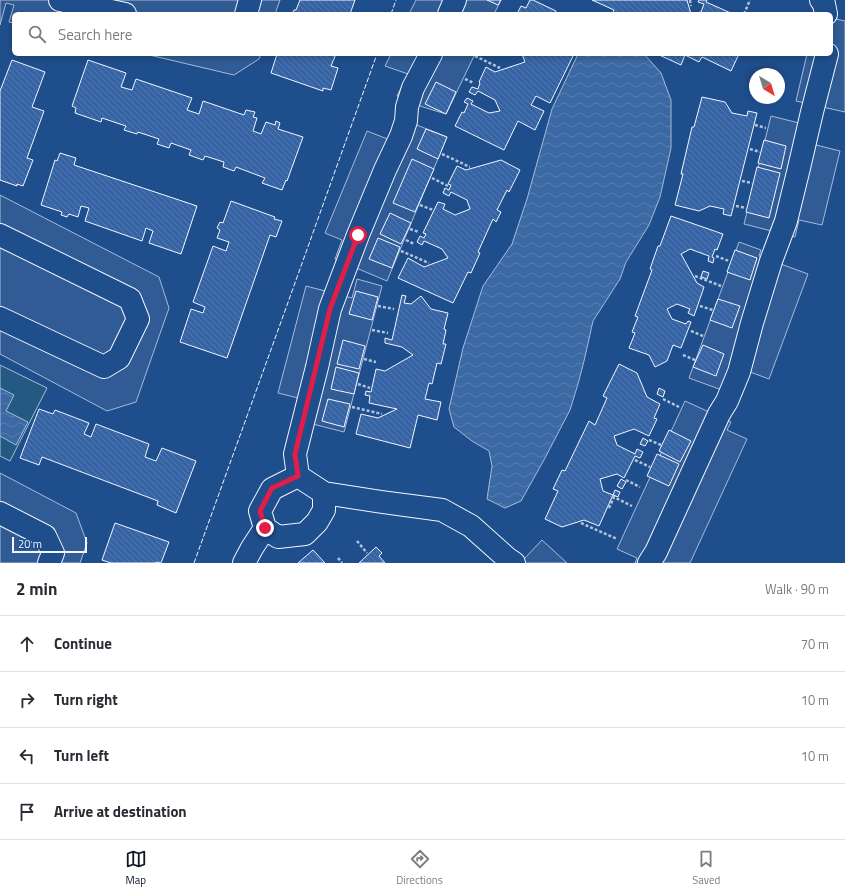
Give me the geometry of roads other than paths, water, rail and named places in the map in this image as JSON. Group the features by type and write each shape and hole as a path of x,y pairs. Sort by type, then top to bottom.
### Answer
{"street":[{"path":"60,0 116,12"},
{"path":"247,12 250,0"},
{"path":"450,12 455,0"},
{"path":"821,0 824,4 826,12"},
{"path":"429,56 413,88 407,107 406,121 401,136 361,228 330,309 295,454 298,476 324,493 442,510 471,526 514,563"},
{"path":"649,563 656,552 719,414 728,401 739,372 771,261 786,220 826,56"},
{"path":"0,235 130,299 138,319 119,358 104,367 0,318"},
{"path":"298,476 272,488 260,511 265,528 278,537 305,534 317,522 324,510 324,493"},
{"path":"0,513 45,536 53,553 49,563"},
{"path":"244,563 265,528"}],"water":[{"path":"577,56 646,56 661,73 671,100 671,148 660,197 649,225 626,262 620,279 593,321 584,361 570,410 521,501 505,508 487,499 492,466 489,451 472,441 454,427 449,409 463,348 483,286 512,244 527,199 552,109"},
{"path":"0,388 14,395 6,411 28,422 16,445 0,436"}]}
